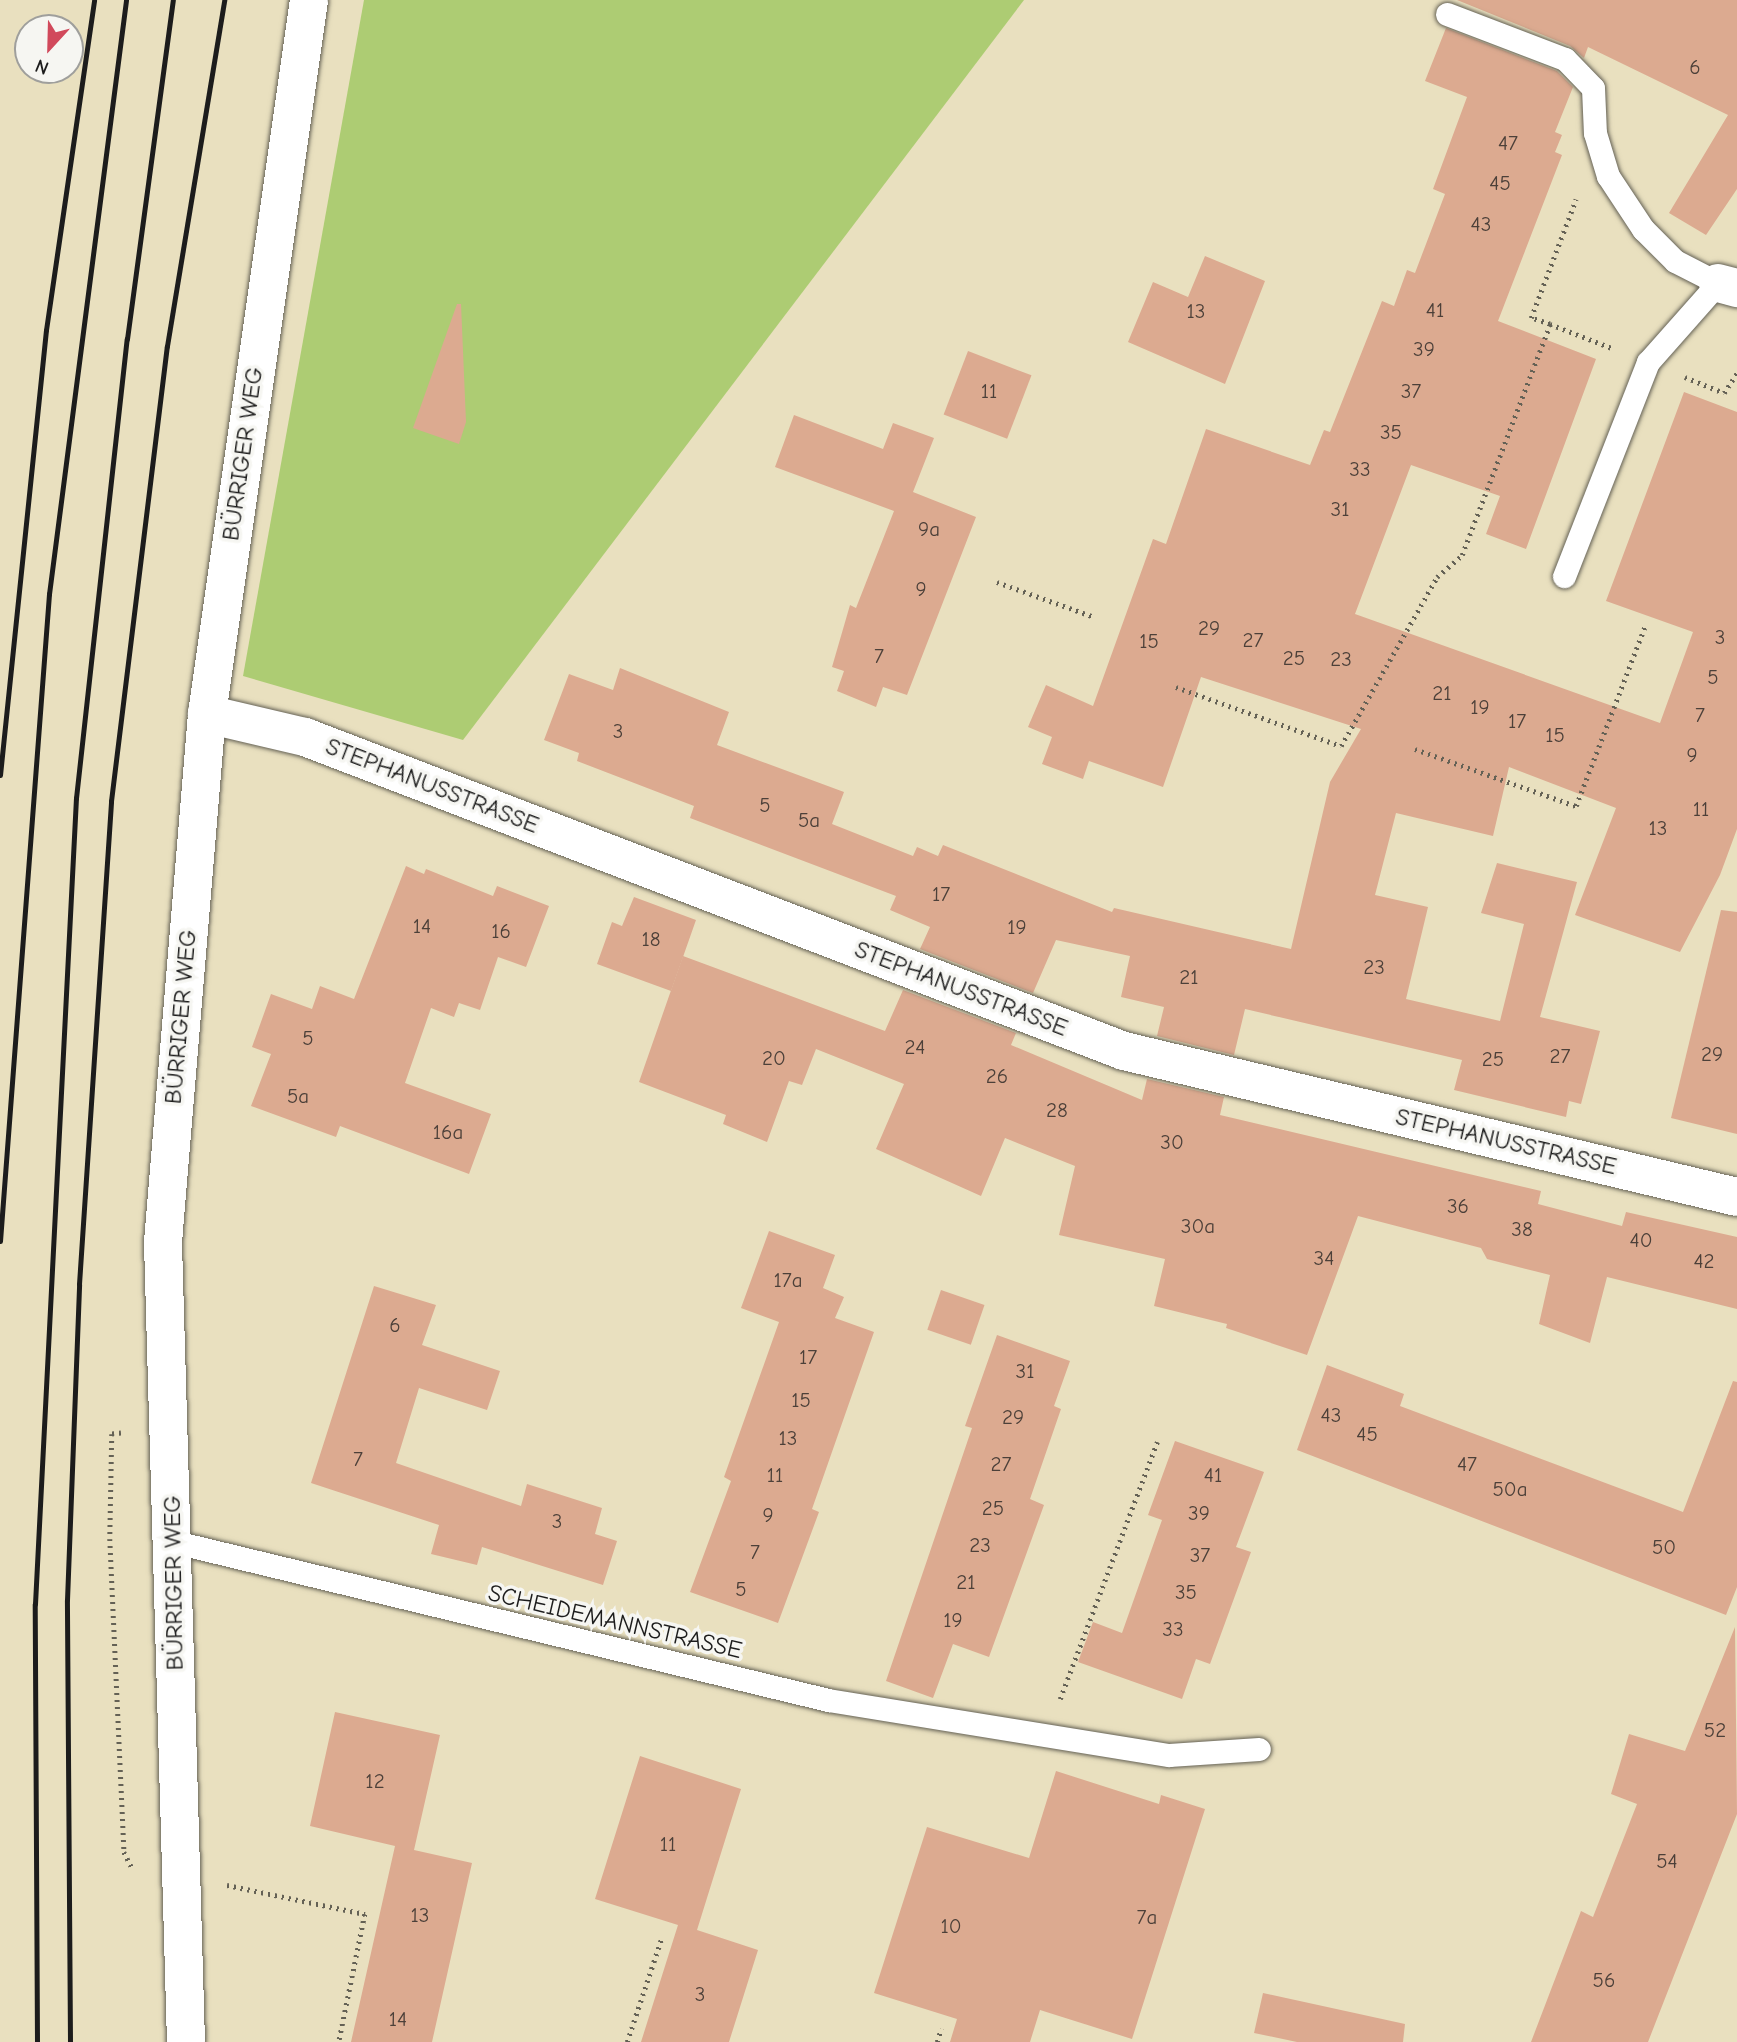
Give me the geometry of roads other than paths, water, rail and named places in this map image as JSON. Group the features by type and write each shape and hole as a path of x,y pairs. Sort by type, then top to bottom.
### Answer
{"street":[{"name":"BÜRRIGER WEG","path":"186,2042 180,1892 175,1542 163,1242 207,714 309,0"},
{"name":"STEPHANUSSTRASSE","path":"207,714 305,737 1124,1051 1737,1197"}],"lane":[{"path":"1447,14 1565,60 1593,88 1598,143 1608,176 1643,229 1675,261 1728,285 1648,362 1564,576"},
{"name":"SCHEIDEMANNSTRASSE","path":"175,1542 828,1700 1169,1755 1258,1749"}],"railway":[{"path":"0,775 46,330 94,0"},
{"path":"0,1241 49,594 126,0"},
{"path":"37,2042 35,1604 76,798 127,339 173,0"},
{"path":"70,2042 67,1600 79,1284 111,801 167,346 224,0"}]}
